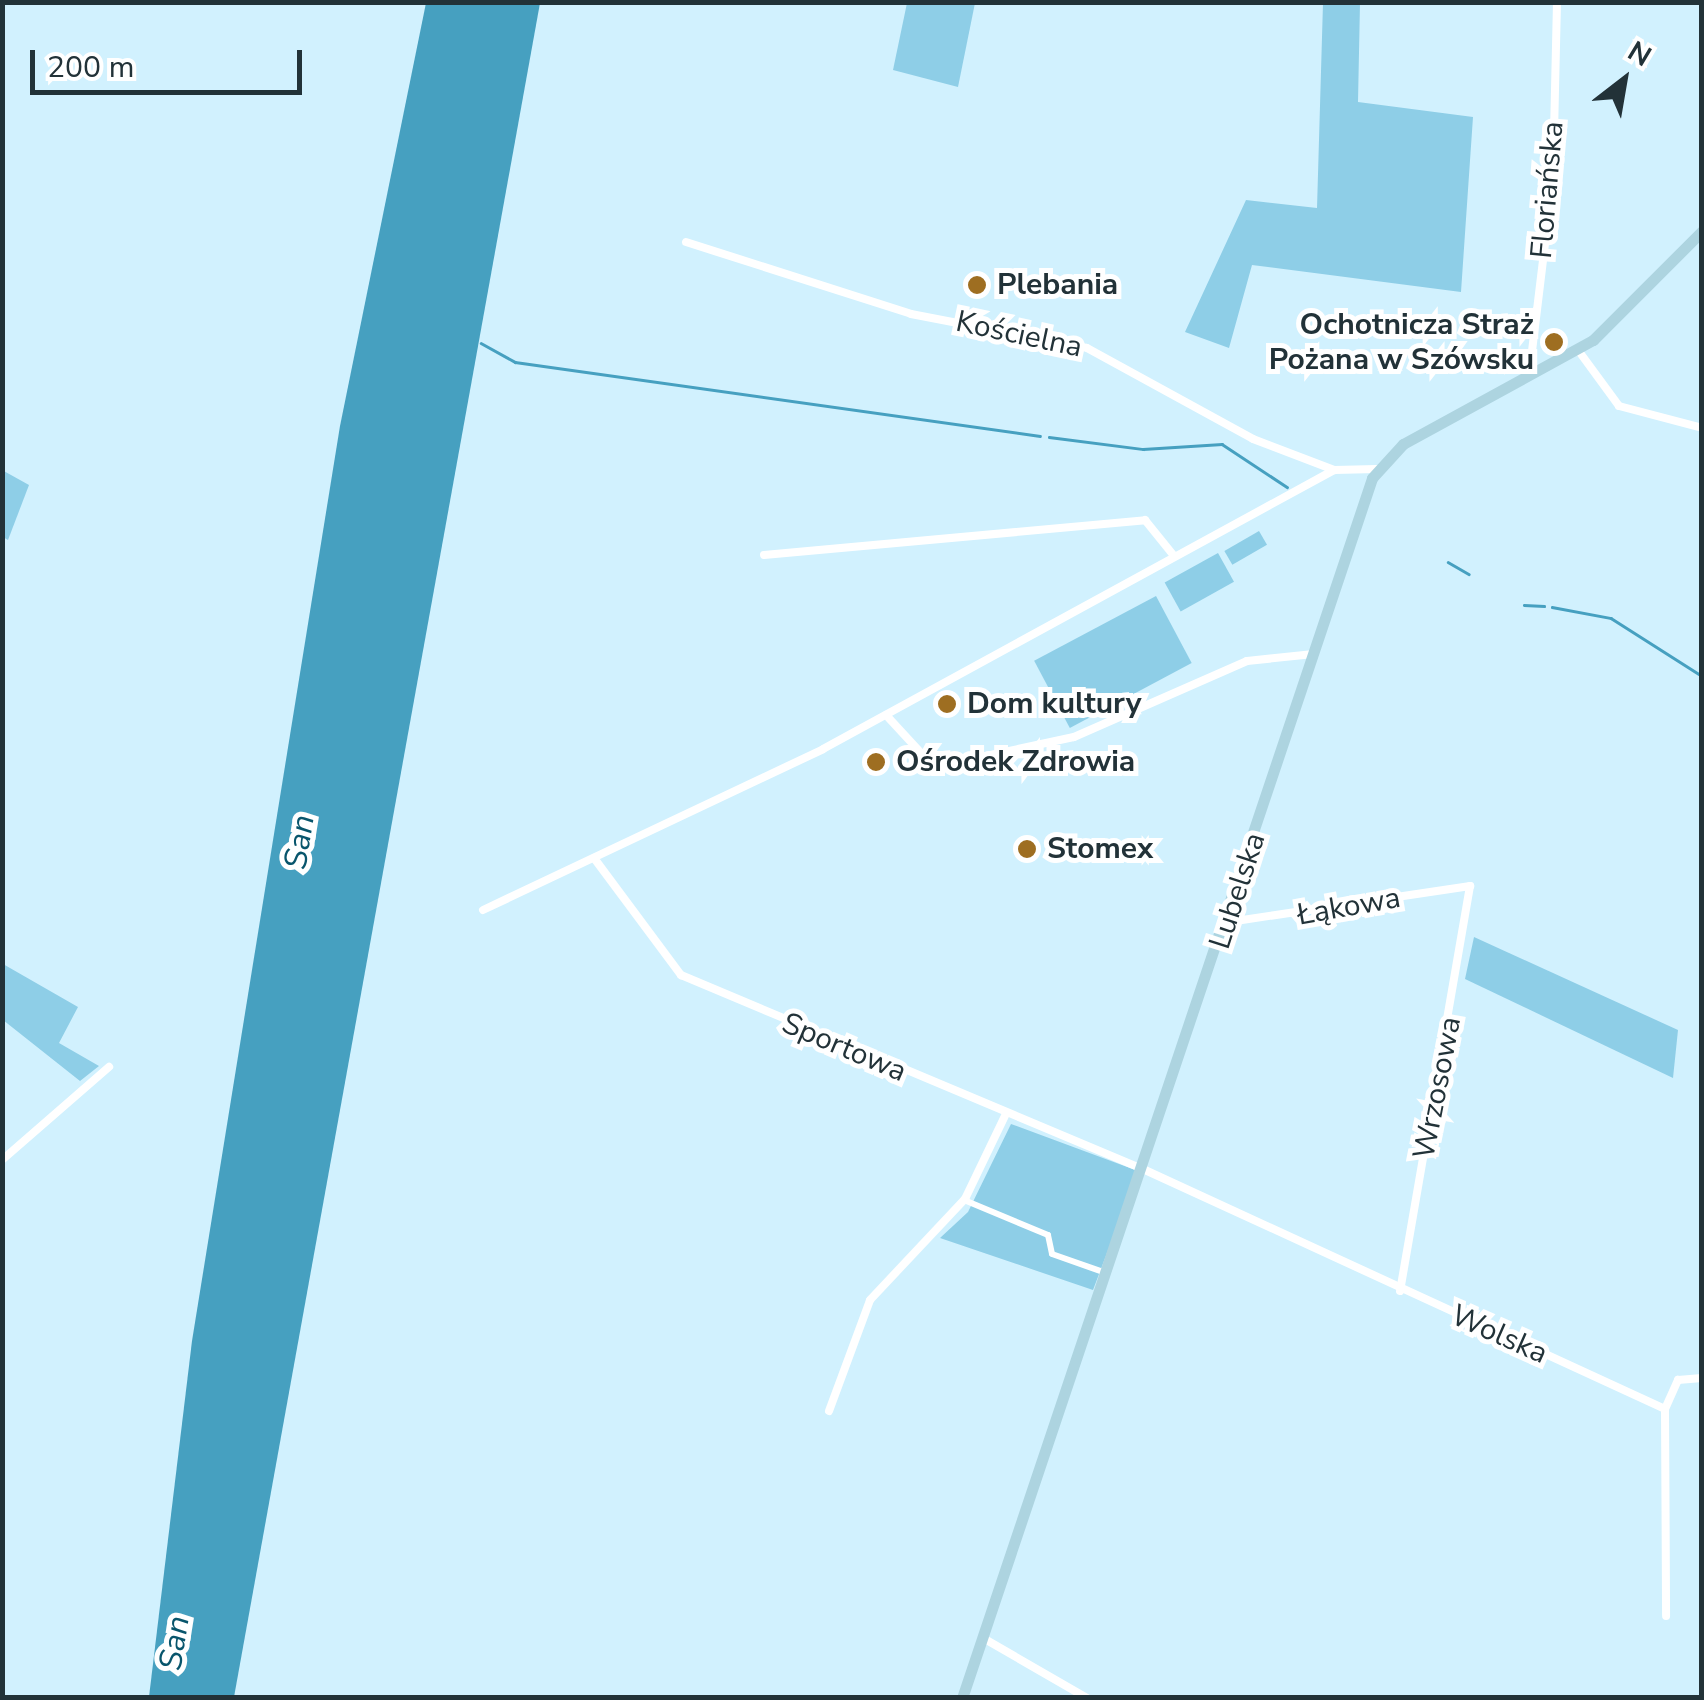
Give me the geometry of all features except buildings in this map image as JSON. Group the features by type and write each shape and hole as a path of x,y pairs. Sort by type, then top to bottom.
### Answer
{"main road":[{"path":"1377,469 1413,438 1578,350 1702,231"},
{"name":"Lubelska","path":"962,1698 1229,922 1377,469"}],"street":[{"name":"Floriańska","path":"1529,376 1553,178 1556,2"},
{"name":"Kościelna","path":"686,242 911,314 1087,348 1253,439 1334,470"},
{"path":"1578,350 1619,406 1702,428"},
{"path":"483,910 886,716 1334,470 1377,469"},
{"path":"764,554 1145,520 1174,556"},
{"path":"886,716 934,767 1074,736 1247,661 1316,654"},
{"name":"Sportowa","path":"594,858 681,975 1005,1116 1145,1170"},
{"name":"Łąkowa","path":"1229,922 1470,886"},
{"name":"Wrzosowa","path":"1400,1291 1470,886"},
{"path":"2,1160 109,1068"},
{"path":"829,1412 870,1300 964,1200 1005,1116"},
{"name":"Wolska","path":"1145,1170 1400,1291 1664,1408"},
{"path":"964,1200 1048,1235 1052,1254 1109,1274"},
{"path":"1666,1616 1664,1408 1678,1380 1702,1378"},
{"path":"983,1638 1087,1698"}],"shaded area":[{"path":"907,3 975,3 958,87 893,70"},
{"path":"1323,3 1360,3 1358,102 1473,117 1461,292 1252,265 1229,348 1185,332 1246,200 1317,208"},
{"path":"2,470 29,485 8,540 3,537"},
{"path":"1259,531 1267,545 1232,565 1224,551"},
{"path":"1218,553 1234,582 1181,611 1165,583"},
{"path":"1156,596 1192,663 1070,728 1034,661"},
{"path":"1474,937 1678,1030 1673,1078 1465,979"},
{"path":"3,964 78,1007 59,1043 99,1066 80,1081 3,1020"},
{"path":"1011,1124 1138,1171 1093,1290 940,1238 968,1212"}],"water":[{"name":"San","path":"426,3 540,3 234,1697 149,1697 192,1341 340,426"}],"waterway":[{"path":"481,343 515,362 1040,436"},
{"path":"1049,437 1143,449 1222,444 1287,487"},
{"path":"1448,562 1469,574"},
{"path":"1524,605 1544,606"},
{"path":"1552,607 1611,618 1702,676"}],"place":[{"name":"Plebania","path":"977,285"},
{"name":"Ochotnicza Straż Pożana w Szówsku","path":"1554,342"},
{"name":"Dom kultury","path":"947,704"},
{"name":"Ośrodek Zdrowia","path":"876,762"},
{"name":"Stomex","path":"1027,849"}]}
